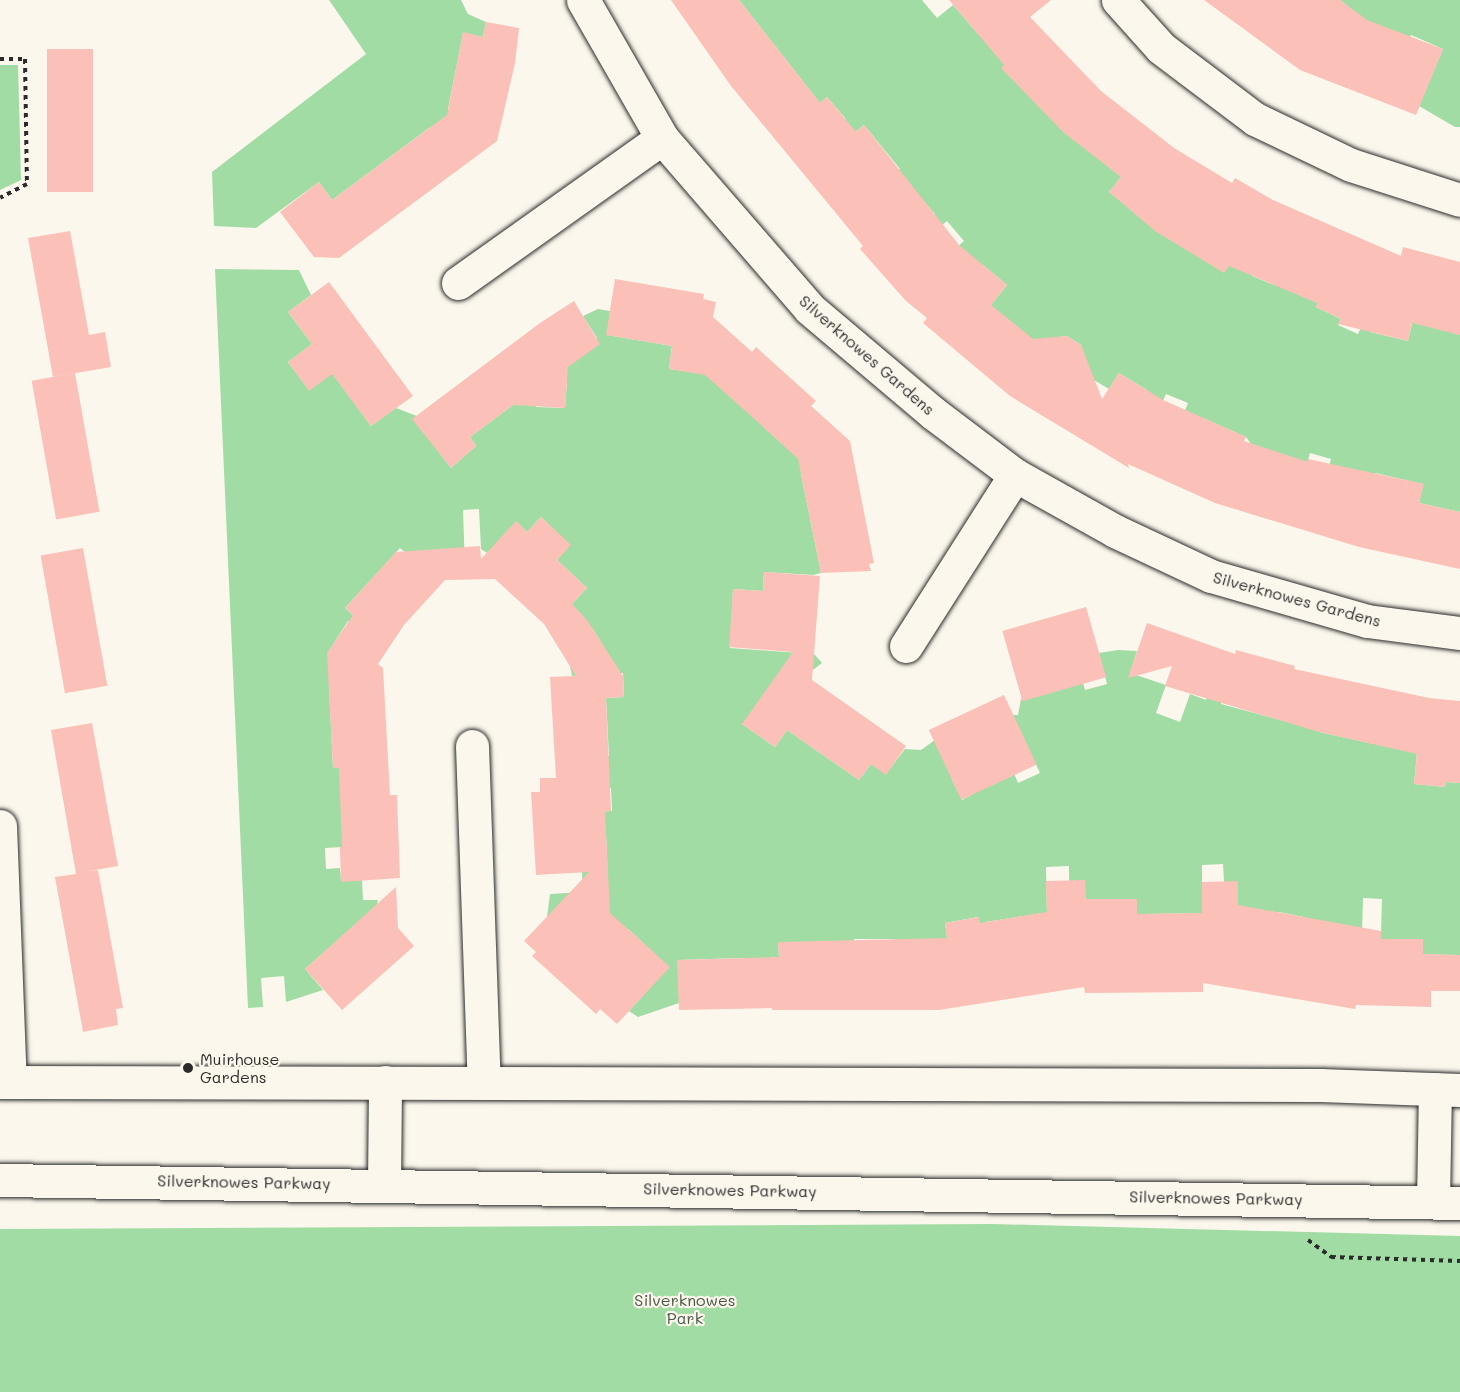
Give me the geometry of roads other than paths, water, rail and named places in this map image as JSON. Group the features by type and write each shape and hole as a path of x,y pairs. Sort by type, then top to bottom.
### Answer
{"street":[{"name":"Silverknowes Gardens","path":"583,0 662,138 810,309 933,413 1015,475 1115,531 1210,576 1367,621 1460,633"},
{"path":"1118,0 1161,48 1255,119 1351,165 1460,200"},
{"path":"459,284 662,138"},
{"path":"906,646 1015,475"},
{"path":"472,746 484,1083"},
{"path":"0,826 5,1082 1320,1084 1447,1089 1447,1202"},
{"path":"384,1184 385,1082"},
{"name":"Silverknowes Parkway","path":"0,1180 384,1184 1447,1202"}],"place":[{"name":"Muirhouse Gardens","path":"188,1068"}],"park label":[{"name":"Silverknowes Park","path":"685,1309"}]}
